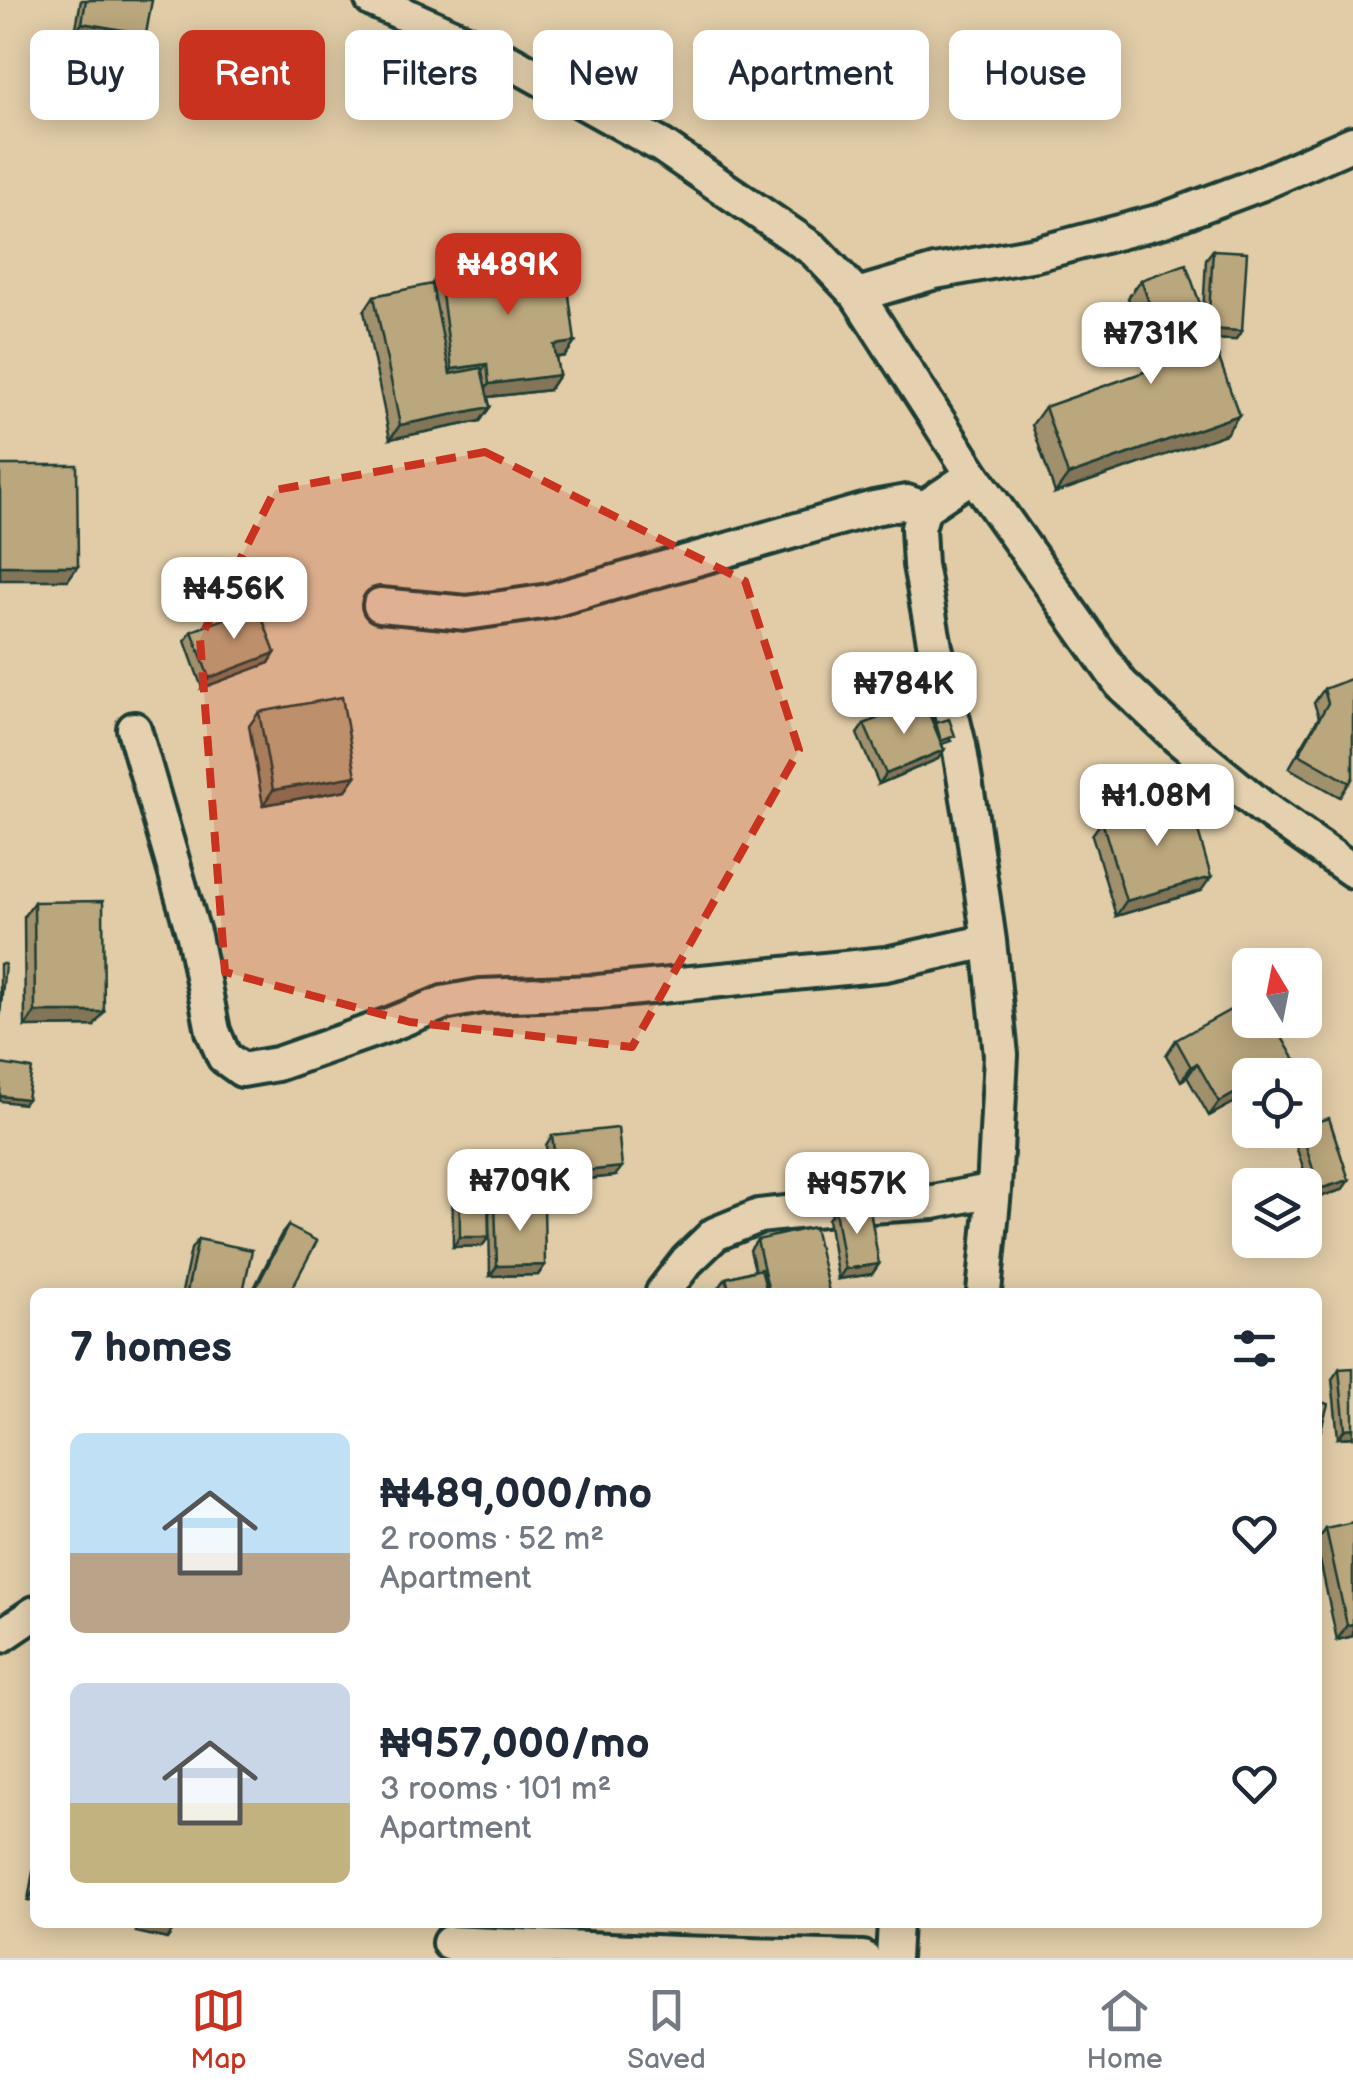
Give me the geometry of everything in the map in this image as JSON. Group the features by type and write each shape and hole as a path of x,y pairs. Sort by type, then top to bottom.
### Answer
{"street":[{"path":"372,0 508,60 662,146 814,250 857,295 973,475 1121,684 1177,737 1262,807 1353,871"},
{"path":"857,295 934,272 1036,254 1161,221 1353,143"},
{"path":"973,475 924,508 918,528 920,566 935,646 959,745 989,941 1001,1055 984,1288"},
{"path":"380,605 467,613 549,601 874,508 907,502 924,508"},
{"path":"134,729 194,936 213,1031 224,1057 242,1070 277,1064 443,1003 481,996 598,992 886,964 989,941"},
{"path":"666,1288 716,1234 759,1216 933,1202 994,1190"},
{"path":"1,1636 30,1616"},
{"path":"893,1958 895,1928"},
{"path":"449,1943 864,1958"}],"highlighted area":[{"path":"485,452 745,581 799,750 632,1047 410,1022 225,972 200,639 275,490"}],"building":[{"path":"86,0 152,0 147,30 82,23"},
{"path":"1213,250 1247,252 1242,331 1208,329"},
{"path":"564,256 575,342 554,345 559,375 489,384 487,364 452,369 439,272"},
{"path":"1186,264 1239,415 1068,475 1045,407 1170,363 1141,280"},
{"path":"432,284 450,374 481,368 490,407 400,425 374,296"},
{"path":"0,465 77,465 78,566 0,566"},
{"path":"258,606 275,653 209,678 192,631"},
{"path":"1353,678 1350,783 1299,754 1328,703 1324,689"},
{"path":"342,697 356,776 273,790 259,712"},
{"path":"923,699 944,750 886,774 864,724"},
{"path":"949,719 955,736 941,741 936,723"},
{"path":"1188,796 1211,877 1126,901 1102,821"},
{"path":"103,901 104,1012 35,1012 34,902"},
{"path":"0,964 5,964 0,1016"},
{"path":"1232,1009 1232,1038 1282,1038 1294,1058 1232,1058 1232,1095 1219,1102 1197,1063 1191,1067 1176,1040"},
{"path":"1,1064 32,1069 27,1099 0,1096"},
{"path":"1329,1118 1349,1180 1322,1188 1322,1168 1313,1168 1306,1148 1322,1148 1322,1120"},
{"path":"618,1128 622,1167 557,1174 552,1135"},
{"path":"487,1158 489,1237 460,1237 459,1159"},
{"path":"495,1203 544,1203 545,1265 497,1266"},
{"path":"869,1204 879,1264 845,1269 835,1210"},
{"path":"288,1226 317,1241 292,1288 256,1288"},
{"path":"814,1227 828,1288 768,1288 757,1240"},
{"path":"198,1239 252,1250 244,1288 188,1288"},
{"path":"761,1269 766,1288 729,1288 726,1278"},
{"path":"1353,1368 1353,1428 1345,1429 1339,1369"},
{"path":"1322,1402 1328,1404 1322,1426"},
{"path":"1353,1523 1353,1624 1347,1625 1326,1529"}]}
